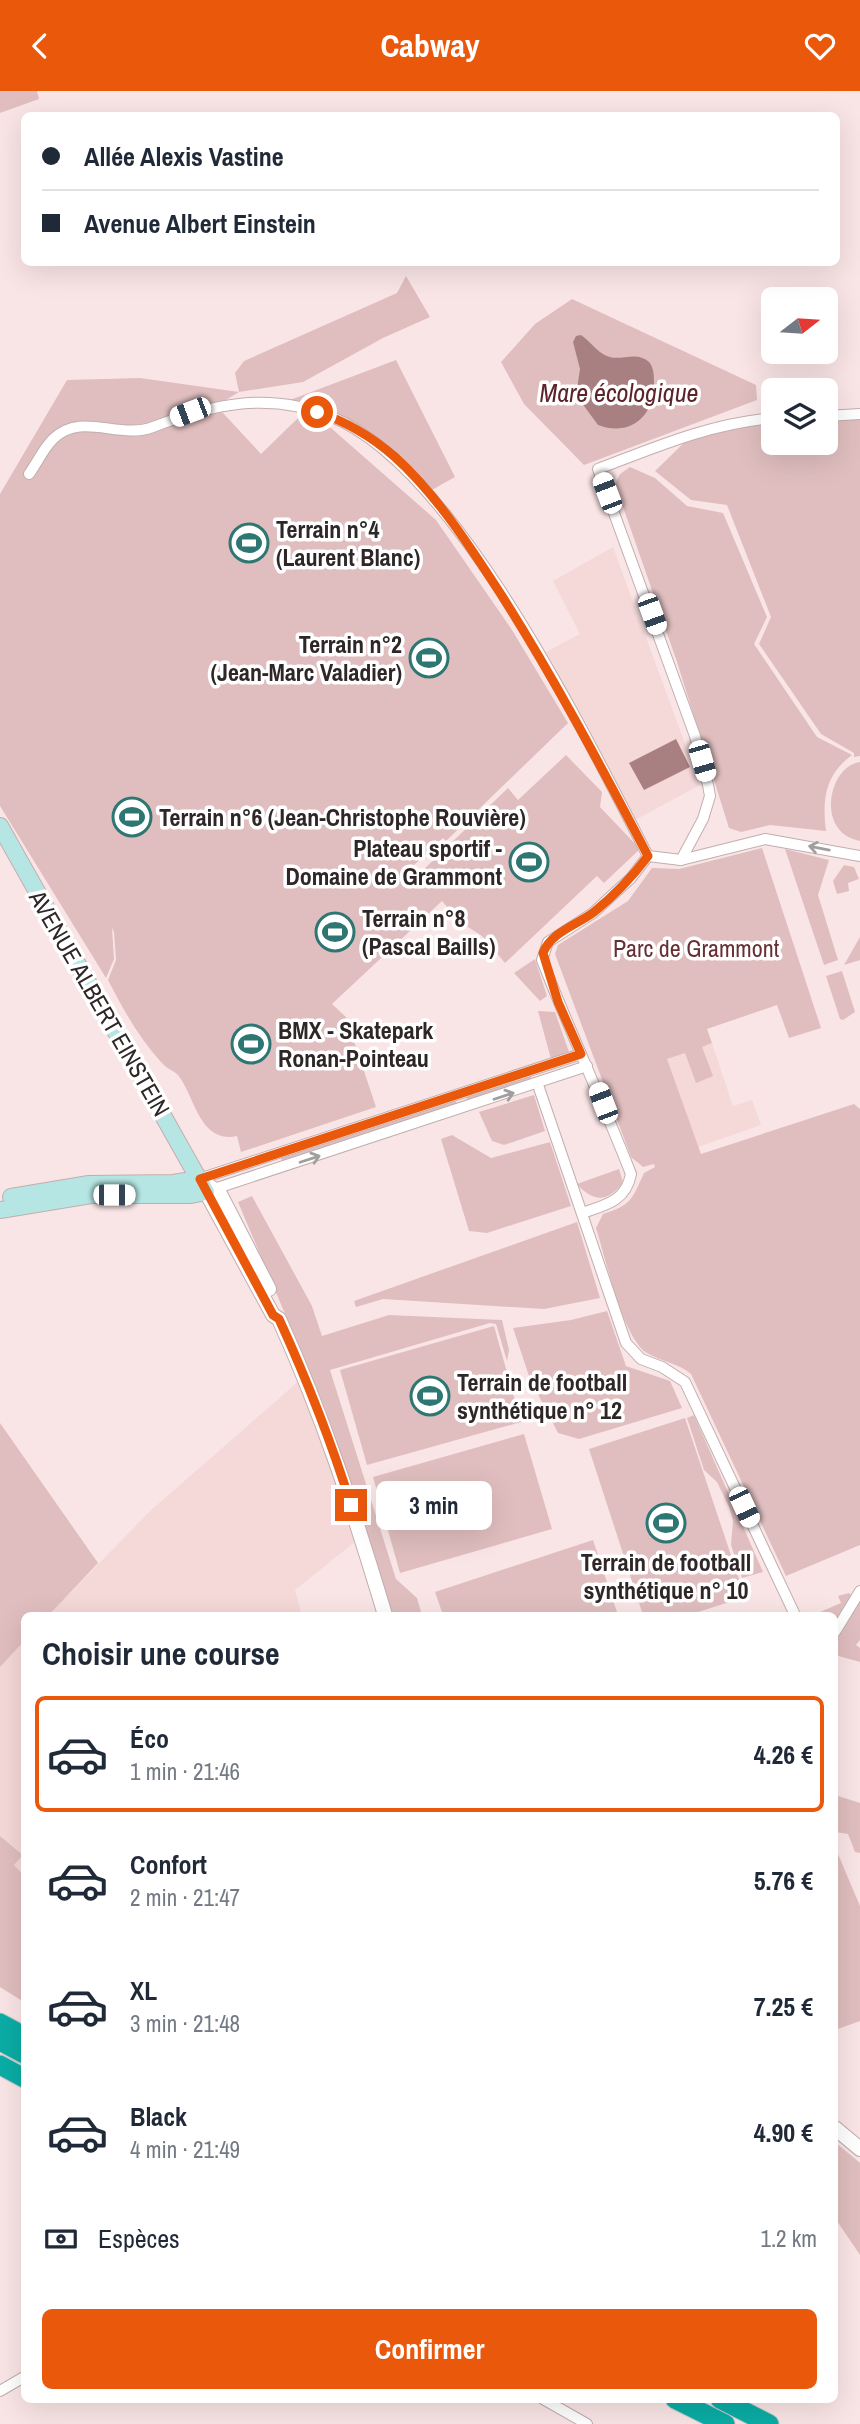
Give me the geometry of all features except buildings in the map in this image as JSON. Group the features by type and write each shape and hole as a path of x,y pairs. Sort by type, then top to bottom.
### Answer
{"highway":[{"path":"0,2023 21,2034"},
{"path":"0,2041 21,2052"},
{"path":"0,2065 21,2076"},
{"path":"683,2403 725,2424"},
{"path":"728,2403 769,2424"}],"main road":[{"name":"AVENUE ALBERT EINSTEIN","path":"0,826 187,1157 207,1186"},
{"path":"173,1183 181,1175 187,1157"},
{"path":"0,1210 35,1197 89,1184 173,1183 207,1186"},
{"path":"0,1199 191,1195 207,1186"}],"street":[{"path":"29,474 50,441 63,430 77,425 124,432 146,429 214,405 263,402 300,407 333,417 371,439 408,470 471,548 532,643 648,856"},
{"path":"838,415 860,414"},
{"path":"681,860 703,819 710,796 708,785 695,736 598,469 717,425 761,420"},
{"path":"648,856 681,860 765,839 860,856"},
{"path":"582,1213 617,1201 629,1185 631,1174 558,1002 543,953 548,942 593,912 632,878 648,856"},
{"path":"207,1186 581,1054"},
{"path":"207,1186 538,1084 587,1066"},
{"path":"538,1084 626,1343 641,1359 671,1371 685,1382 795,1612"},
{"name":"AVENUE ALBERT EINSTEIN","path":"207,1186 273,1315 279,1319 328,1431 384,1612"},
{"path":"838,1627 860,1591"},
{"path":"838,2131 860,2150"},
{"path":"0,2391 21,2379"},
{"path":"550,2403 587,2424"}],"shaded area":[{"path":"613,547 700,785 635,820 546,652 580,634 553,581"},
{"path":"712,1043 733,1106 752,1100 761,1125 698,1147 667,1059"},
{"path":"301,1379 356,1541 295,1590 301,1612 52,1612 149,1512"},
{"path":"21,1644 21,1852 0,1836 0,1667"},
{"path":"21,1856 21,1873 14,1865"}],"green space":[{"path":"0,91 37,91 39,99 0,113"},
{"path":"406,276 430,317 383,338 303,382 239,392 235,373 244,361 397,293"},
{"path":"572,299 756,385 757,400 584,465 524,404 501,362 535,324"},
{"path":"396,360 455,477 430,491 401,460 368,435 330,414 290,400"},
{"path":"140,378 239,392 193,420 222,412 261,454 299,417 331,428 436,520 512,630 568,723 446,841 443,838 412,867 418,875 508,788 518,800 566,755 602,792 600,807 640,849 604,883 597,876 505,963 482,936 460,922 442,901 332,1004 346,1017 376,1107 241,1152 237,1136 224,1137 206,1126 178,1075 153,1053 126,1012 108,980 116,960 112,928 114,959 106,978 0,806 0,494 67,380"},
{"path":"860,416 860,756 854,757 854,753 821,734 759,644 771,617 727,505 691,500 655,471 695,432 761,421 761,455 838,455 838,417"},
{"path":"630,467 655,478 687,506 723,513 767,617 754,644 817,737 852,755 836,771 827,789 826,831 770,825 741,832 729,828 677,662 615,484 620,474"},
{"path":"860,762 860,841 846,835 837,826 832,814 831,800 840,775 849,766"},
{"name":"Parc de Grammont","path":"762,848 821,1028 789,1038 777,1005 707,1029 712,1043 702,1047 713,1076 696,1083 685,1053 667,1059 701,1154 854,1104 860,1109 860,1545 786,1576 691,1374 647,1353 638,1345 623,1315 596,1228 603,1214 630,1200 644,1173 655,1167 654,1164 643,1167 631,1157 555,954 558,945 628,901 652,868 679,869"},
{"path":"785,849 829,860 818,895 838,960 824,965"},
{"path":"844,865 854,867 859,879 848,883 849,891 837,894 833,881"},
{"path":"860,937 860,960 844,965"},
{"path":"535,959 547,996 540,1001 514,973"},
{"path":"842,971 855,1012 843,1020 840,1019 826,976"},
{"path":"538,1011 555,1012 569,1052 551,1059"},
{"path":"530,1074 532,1082 468,1102 465,1094"},
{"path":"534,1095 545,1131 504,1145 492,1141 479,1112"},
{"path":"455,1099 457,1106 283,1163 280,1156"},
{"path":"452,1135 491,1158 550,1142 571,1206 487,1233 469,1231 441,1139"},
{"path":"619,1169 623,1182 606,1197 595,1197 577,1184"},
{"path":"252,1196 312,1306 322,1336 389,1315 502,1320 509,1350 507,1361 496,1324 490,1323 330,1370 396,1579 417,1598 421,1612 389,1612 325,1409 238,1202"},
{"path":"577,1222 600,1298 544,1309 383,1299 356,1307 354,1301"},
{"path":"607,1311 626,1366 670,1381 682,1408 579,1439 558,1433 530,1379 513,1328 571,1320"},
{"name":"Terrain de football synthétique n° 12","path":"494,1326 521,1422 367,1465 340,1370"},
{"path":"694,1415 763,1572 742,1578 731,1545 733,1521 729,1507 717,1482 704,1470 687,1418"},
{"name":"Terrain de football synthétique n° 10","path":"685,1418 745,1597 698,1612 642,1612 589,1449"},
{"path":"0,1423 98,1563 52,1612 21,1612 21,1644 0,1667"},
{"path":"524,1434 552,1529 400,1573 373,1477"},
{"path":"593,1540 617,1612 442,1612 435,1592"},
{"path":"849,1593 852,1596 838,1619 838,1612 820,1612 841,1603 838,1596"},
{"path":"860,1601 860,1640 856,1645 860,1648 860,1662 838,1656 838,1636"},
{"path":"838,1796 860,1803 860,1853 855,1852 848,1834 838,1832"},
{"path":"0,1836 21,1853 14,1865 21,1873 21,2000 0,1987"},
{"path":"838,1854 860,1906 860,2021 838,2029"},
{"path":"838,2145 860,2163 860,2255 838,2222"}],"water":[{"name":"Mare écologique","path":"581,335 607,356 639,357 651,364 654,375 650,406 638,421 630,426 609,428 598,425 576,395 580,369 573,342 576,336"},
{"path":"676,739 690,767 644,790 629,763"}],"place":[{"name":"Terrain n°4 (Laurent Blanc)","path":"249,543"},
{"name":"Terrain n°2 (Jean-Marc Valadier)","path":"429,658"},
{"name":"Terrain n°6 (Jean-Christophe Rouvière)","path":"132,817"},
{"name":"Plateau sportif - Domaine de Grammont","path":"529,862"},
{"name":"Terrain n°8 (Pascal Baills)","path":"335,932"},
{"name":"BMX - Skatepark Ronan-Pointeau","path":"251,1044"},
{"name":"Terrain de football synthétique n° 12","path":"430,1396"},
{"name":"Terrain de football synthétique n° 10","path":"666,1523"}],"route":[{"path":"317,412 333,417 394,456 471,548 532,643 590,744 648,856 632,878 593,912 564,930 544,948 542,960 581,1054 200,1179 273,1315 279,1319 310,1385 328,1431 351,1505"}]}
